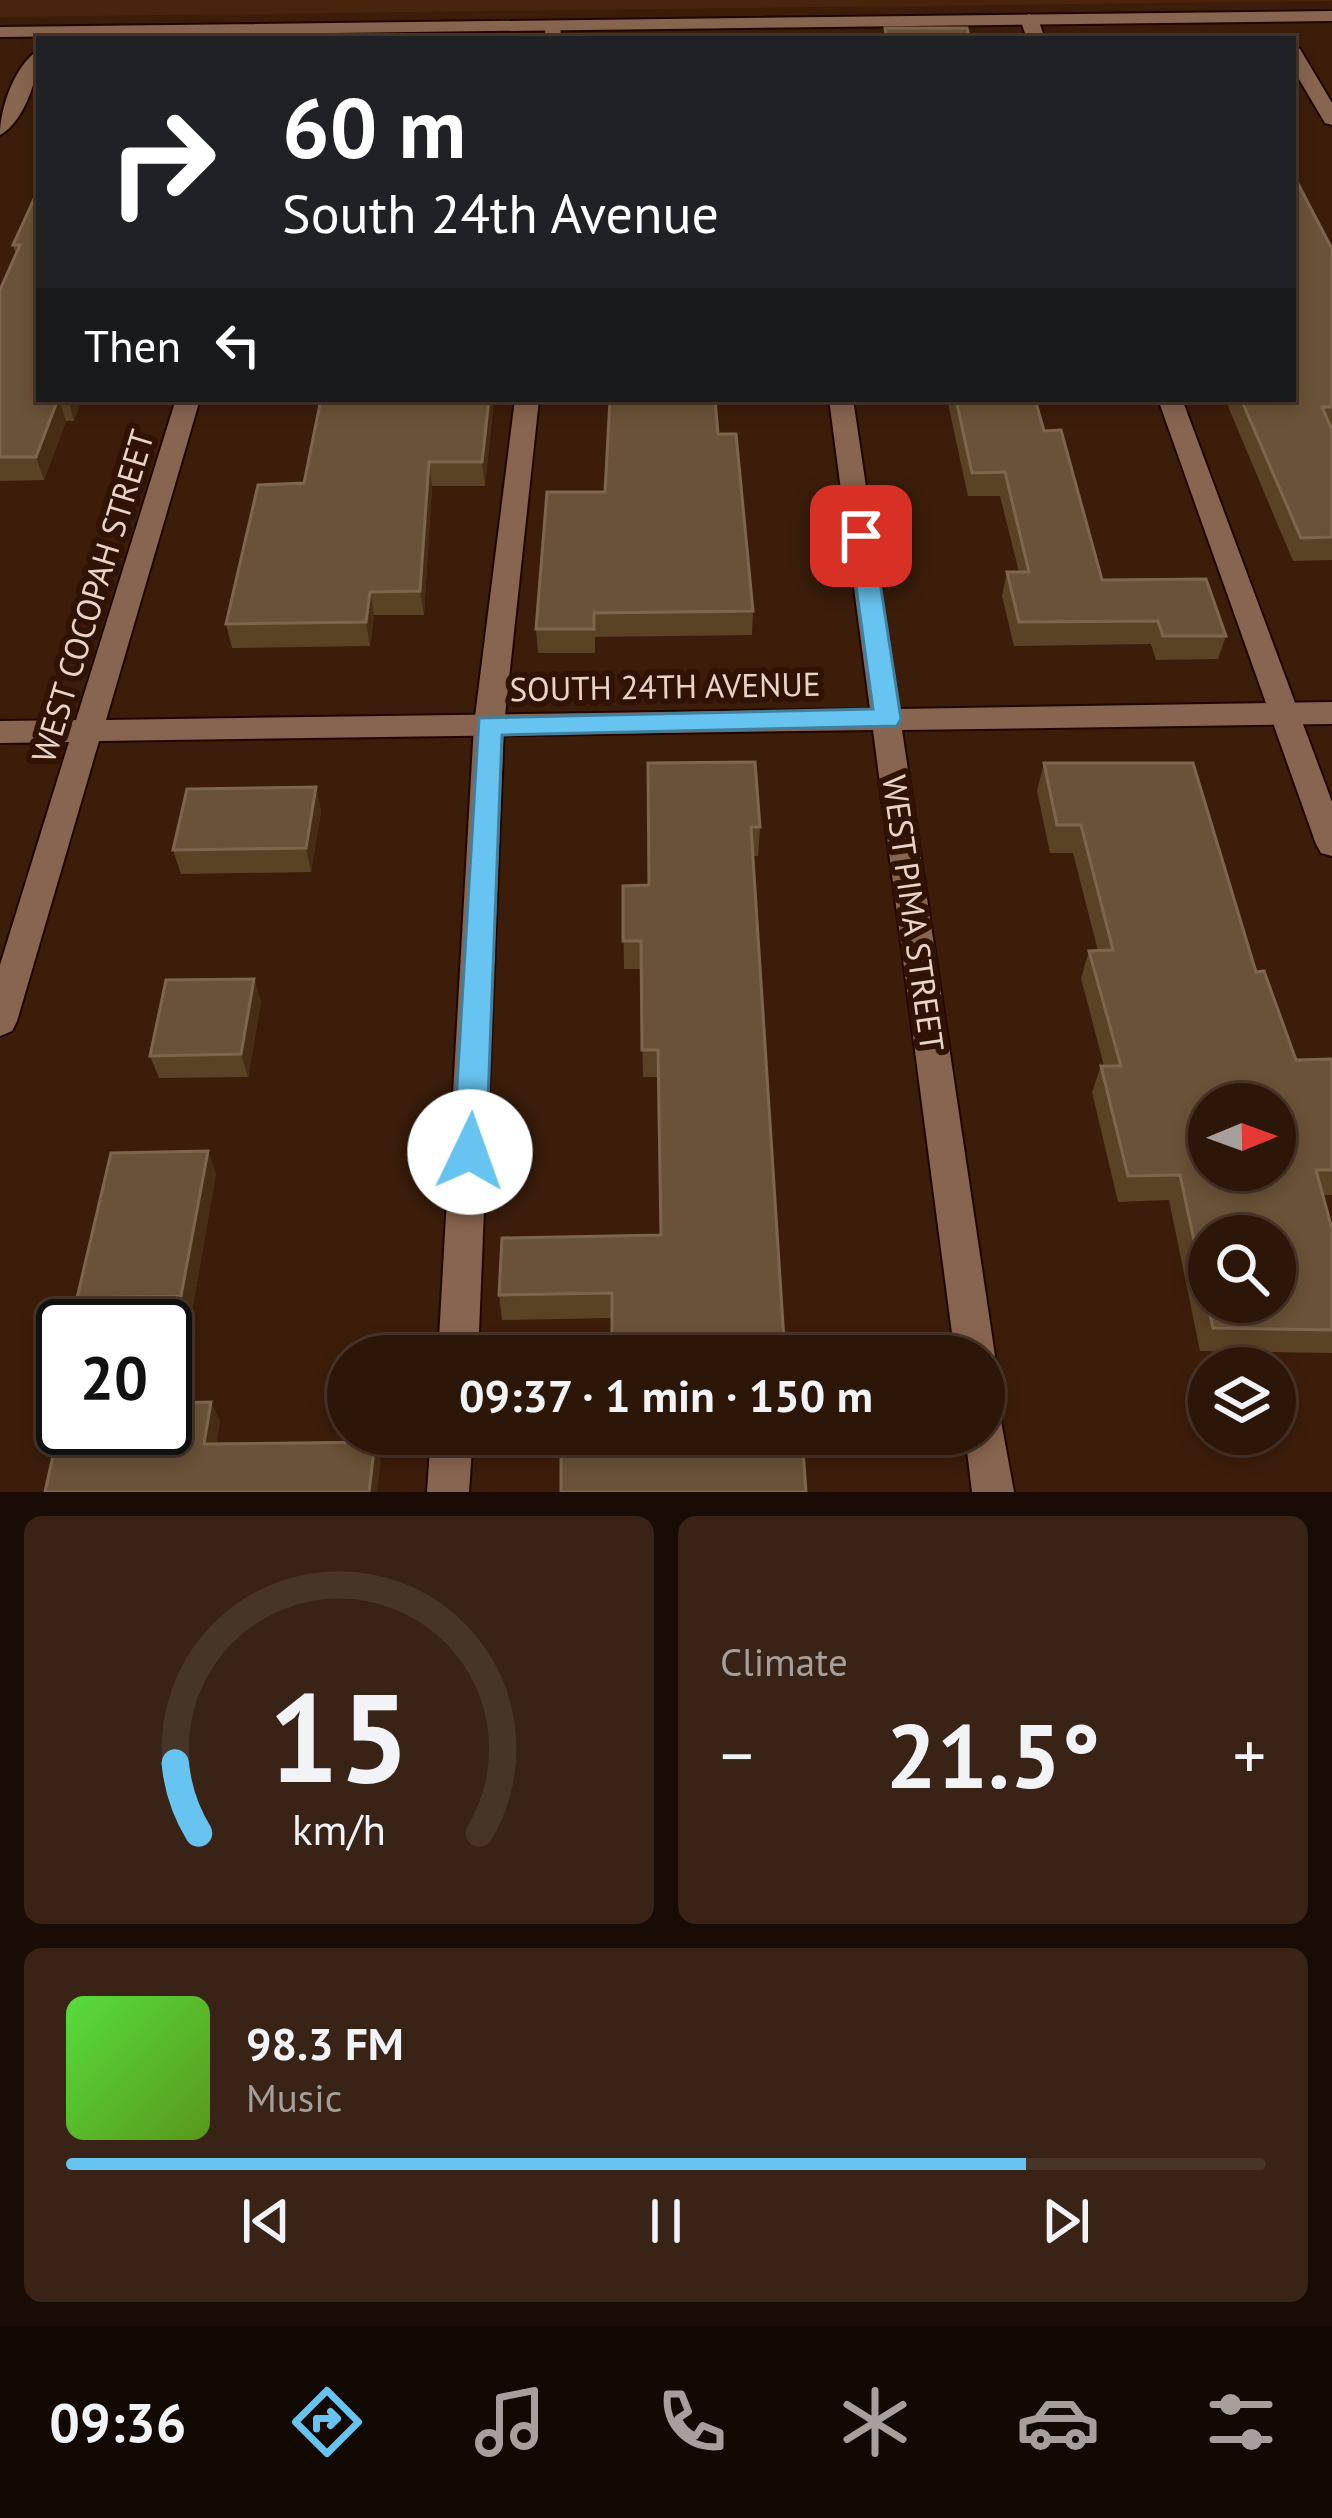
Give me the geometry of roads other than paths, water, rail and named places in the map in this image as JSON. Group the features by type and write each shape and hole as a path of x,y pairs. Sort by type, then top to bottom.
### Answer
{"street":[{"path":"1271,16 1283,36"},
{"path":"0,32 788,31 1029,19 1332,16"},
{"path":"1029,19 1035,36"},
{"path":"1296,58 1332,119"},
{"path":"0,129 36,62"},
{"name":"WEST COCOPAH STREET","path":"0,1021 187,402"},
{"path":"459,1335 489,725 527,402"},
{"name":"WEST PIMA STREET","path":"841,402 971,1335"},
{"path":"1171,402 1332,844"},
{"name":"SOUTH 24TH AVENUE","path":"0,732 1332,713"},
{"path":"448,1492 451,1455"},
{"path":"988,1455 993,1492"}]}
